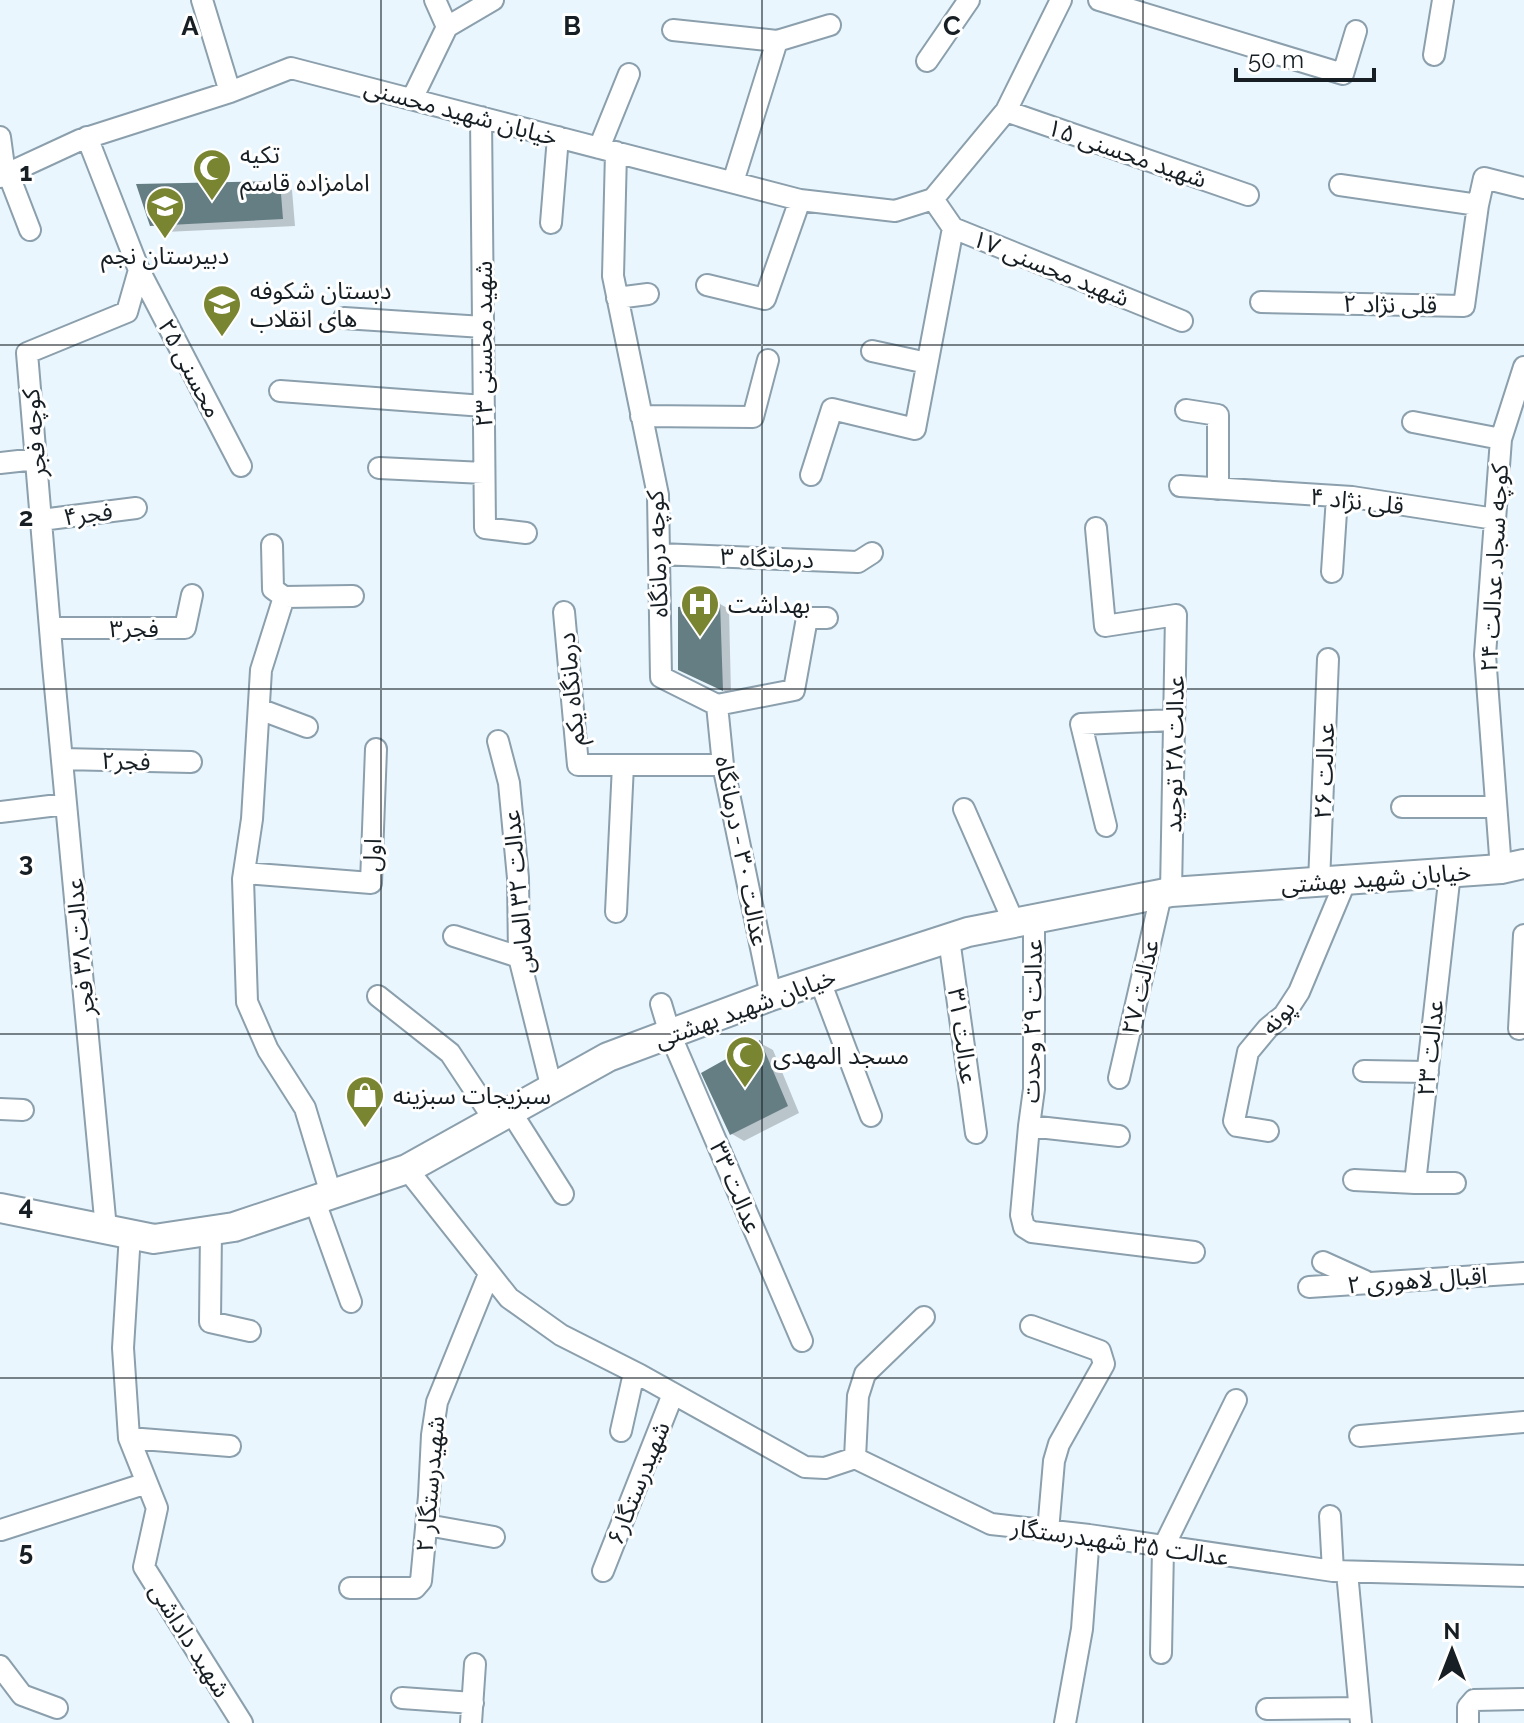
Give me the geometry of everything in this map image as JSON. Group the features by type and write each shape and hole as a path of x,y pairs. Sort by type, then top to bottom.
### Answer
{"main road":[{"name":"خیابان شهید بهشتی","path":"0,1208 154,1239 234,1227 407,1169 608,1057 771,996 968,932 1166,894 1512,866"}],"street":[{"path":"202,0 230,92"},
{"path":"435,0 447,27"},
{"path":"412,99 447,27 493,0"},
{"path":"927,61 969,0"},
{"path":"933,199 1006,111 1061,0"},
{"path":"1099,0 1343,74 1356,31"},
{"path":"1434,55 1443,0"},
{"path":"673,30 777,41 830,25"},
{"path":"733,182 777,41"},
{"name":"خیابان شهید محسنی","path":"4,174 87,137 230,92 291,68 800,200 895,211 933,199"},
{"path":"608,150 629,74"},
{"name":"شهید محسنی ۱۵","path":"1006,111 1248,195"},
{"name":"شهید محسنی ۲۳","path":"481,117 485,528 526,533"},
{"path":"0,137 4,174 30,230"},
{"name":"محسنی ۲۵","path":"87,137 139,270 241,466"},
{"path":"551,223 558,137"},
{"name":"کوچه درمانگاه","path":"608,150 613,276 658,495 661,677 717,705"},
{"name":"قلی نژاد ۲","path":"1261,302 1464,306 1484,178 1524,188"},
{"path":"1340,185 1478,205"},
{"name":"شهید محسنی ۱۷","path":"933,199 953,228 1182,321"},
{"path":"707,285 765,299 800,200"},
{"path":"811,475 832,409 915,429 953,228"},
{"name":"کوچه فجر","path":"53,665 27,353 127,312 139,270"},
{"path":"617,298 648,294"},
{"path":"344,318 483,327"},
{"path":"872,351 927,363"},
{"path":"641,416 753,417 768,360"},
{"name":"کوچه سجاد عدالت ۲۴","path":"1512,866 1496,807 1485,655 1501,439 1524,367"},
{"path":"280,391 484,406"},
{"path":"1186,410 1218,415 1218,489"},
{"path":"1413,422 1501,439"},
{"path":"0,463 36,459"},
{"path":"379,468 484,473"},
{"name":"قلی نژاد ۴","path":"1180,486 1337,497 1495,519"},
{"path":"1332,572 1337,497"},
{"name":"فجر۴","path":"41,520 136,508"},
{"name":"عدالت ۲۸ توحید","path":"1096,528 1105,626 1176,615 1166,894"},
{"path":"272,545 273,589 284,597 353,596"},
{"name":"درمانگاه ۳","path":"659,554 858,562 872,553"},
{"name":"فجر۳","path":"50,628 185,628 192,595"},
{"path":"284,597 261,670 252,819 244,873 247,1002 268,1050 305,1108 322,1196 351,1302"},
{"name":"درمانگاه یکم","path":"564,612 578,765 723,765"},
{"path":"717,705 794,690 807,618 827,618"},
{"name":"عدالت ۲۶","path":"1328,659 1332,882"},
{"name":"عدالت ۳۸ فجر","path":"53,665 66,804 118,1232 129,1438 157,1508"},
{"name":"عدالت ۳۰ - درمانگاه","path":"717,705 723,765 771,996"},
{"path":"259,709 307,727"},
{"path":"1106,826 1081,724 1174,720"},
{"name":"عدالت ۳۲ الماس","path":"498,741 509,783 518,878 519,957 552,1089"},
{"name":"اول","path":"244,873 371,883 376,749"},
{"name":"فجر۲","path":"62,759 191,762"},
{"path":"616,912 623,765"},
{"path":"0,812 66,804"},
{"path":"1402,807 1496,807"},
{"path":"964,809 1025,923"},
{"name":"عدالت ۲۳","path":"1415,1183 1450,873"},
{"name":"پونه","path":"1268,1131 1237,1126 1234,1121 1248,1052 1268,1028 1284,1015 1299,992 1332,882"},
{"name":"عدالت ۲۷","path":"1119,1078 1166,894"},
{"name":"عدالت ۲۹ وحدت","path":"1025,923 1034,1089 1029,1126 1119,1136"},
{"path":"1519,1029 1524,935"},
{"path":"454,936 519,957"},
{"name":"عدالت ۳۱","path":"949,939 976,1133"},
{"path":"820,981 871,1116"},
{"path":"378,996 450,1053 563,1194"},
{"name":"عدالت ۳۳","path":"661,1004 670,1034 802,1341"},
{"path":"1364,1071 1428,1072"},
{"path":"0,1109 23,1110"},
{"path":"1029,1126 1021,1215 1024,1227 1032,1232 1194,1252"},
{"path":"407,1169 509,1298 561,1335 805,1467 825,1468 855,1458 858,1396 865,1374 924,1317"},
{"path":"1354,1180 1455,1183"},
{"path":"211,1230 210,1322 250,1331"},
{"path":"1323,1262 1368,1283"},
{"name":"اقبال لاهوری ۲","path":"1309,1287 1524,1273"},
{"name":"شهیدرستگار ۲","path":"350,1588 419,1586 437,1402 489,1274"},
{"path":"1031,1326 1100,1351 1104,1364 1059,1444 1054,1461 1048,1531"},
{"path":"621,1431 634,1373"},
{"name":"شهیدرستگار۶","path":"603,1571 673,1394"},
{"path":"1161,1653 1163,1548 1236,1400"},
{"path":"1360,1436 1524,1422"},
{"path":"129,1438 230,1446"},
{"name":"عدالت ۳۵ شهیدرستگار","path":"855,1458 991,1524 1089,1535 1340,1572 1524,1576"},
{"path":"1,1530 147,1483"},
{"name":"شهید داداشی","path":"157,1508 144,1567 242,1723"},
{"path":"1267,1709 1360,1715 1330,1516"},
{"path":"427,1525 494,1537"},
{"path":"1065,1723 1082,1629 1089,1535"},
{"path":"402,1698 472,1713 475,1664"},
{"path":"0,1666 22,1695 57,1708"},
{"path":"1468,1723 1468,1707 1474,1700 1524,1699"}],"building":[{"name":"تکیه امامزاده قاسم","path":"280,181 283,219 150,226 136,184"},
{"name":"بهداشت","path":"720,602 723,691 678,670 678,607"},
{"name":"مسجد المهدی","path":"760,1040 788,1106 730,1135 701,1073"}],"place":[{"name":"تکیه امامزاده قاسم","path":"212,202"},
{"name":"دبیرستان نجم","path":"165,240"},
{"name":"دبستان شکوفه های انقلاب","path":"222,338"},
{"name":"بهداشت","path":"700,638"},
{"name":"مسجد المهدی","path":"745,1089"},
{"name":"سبزیجات سبزینه","path":"365,1129"}]}
